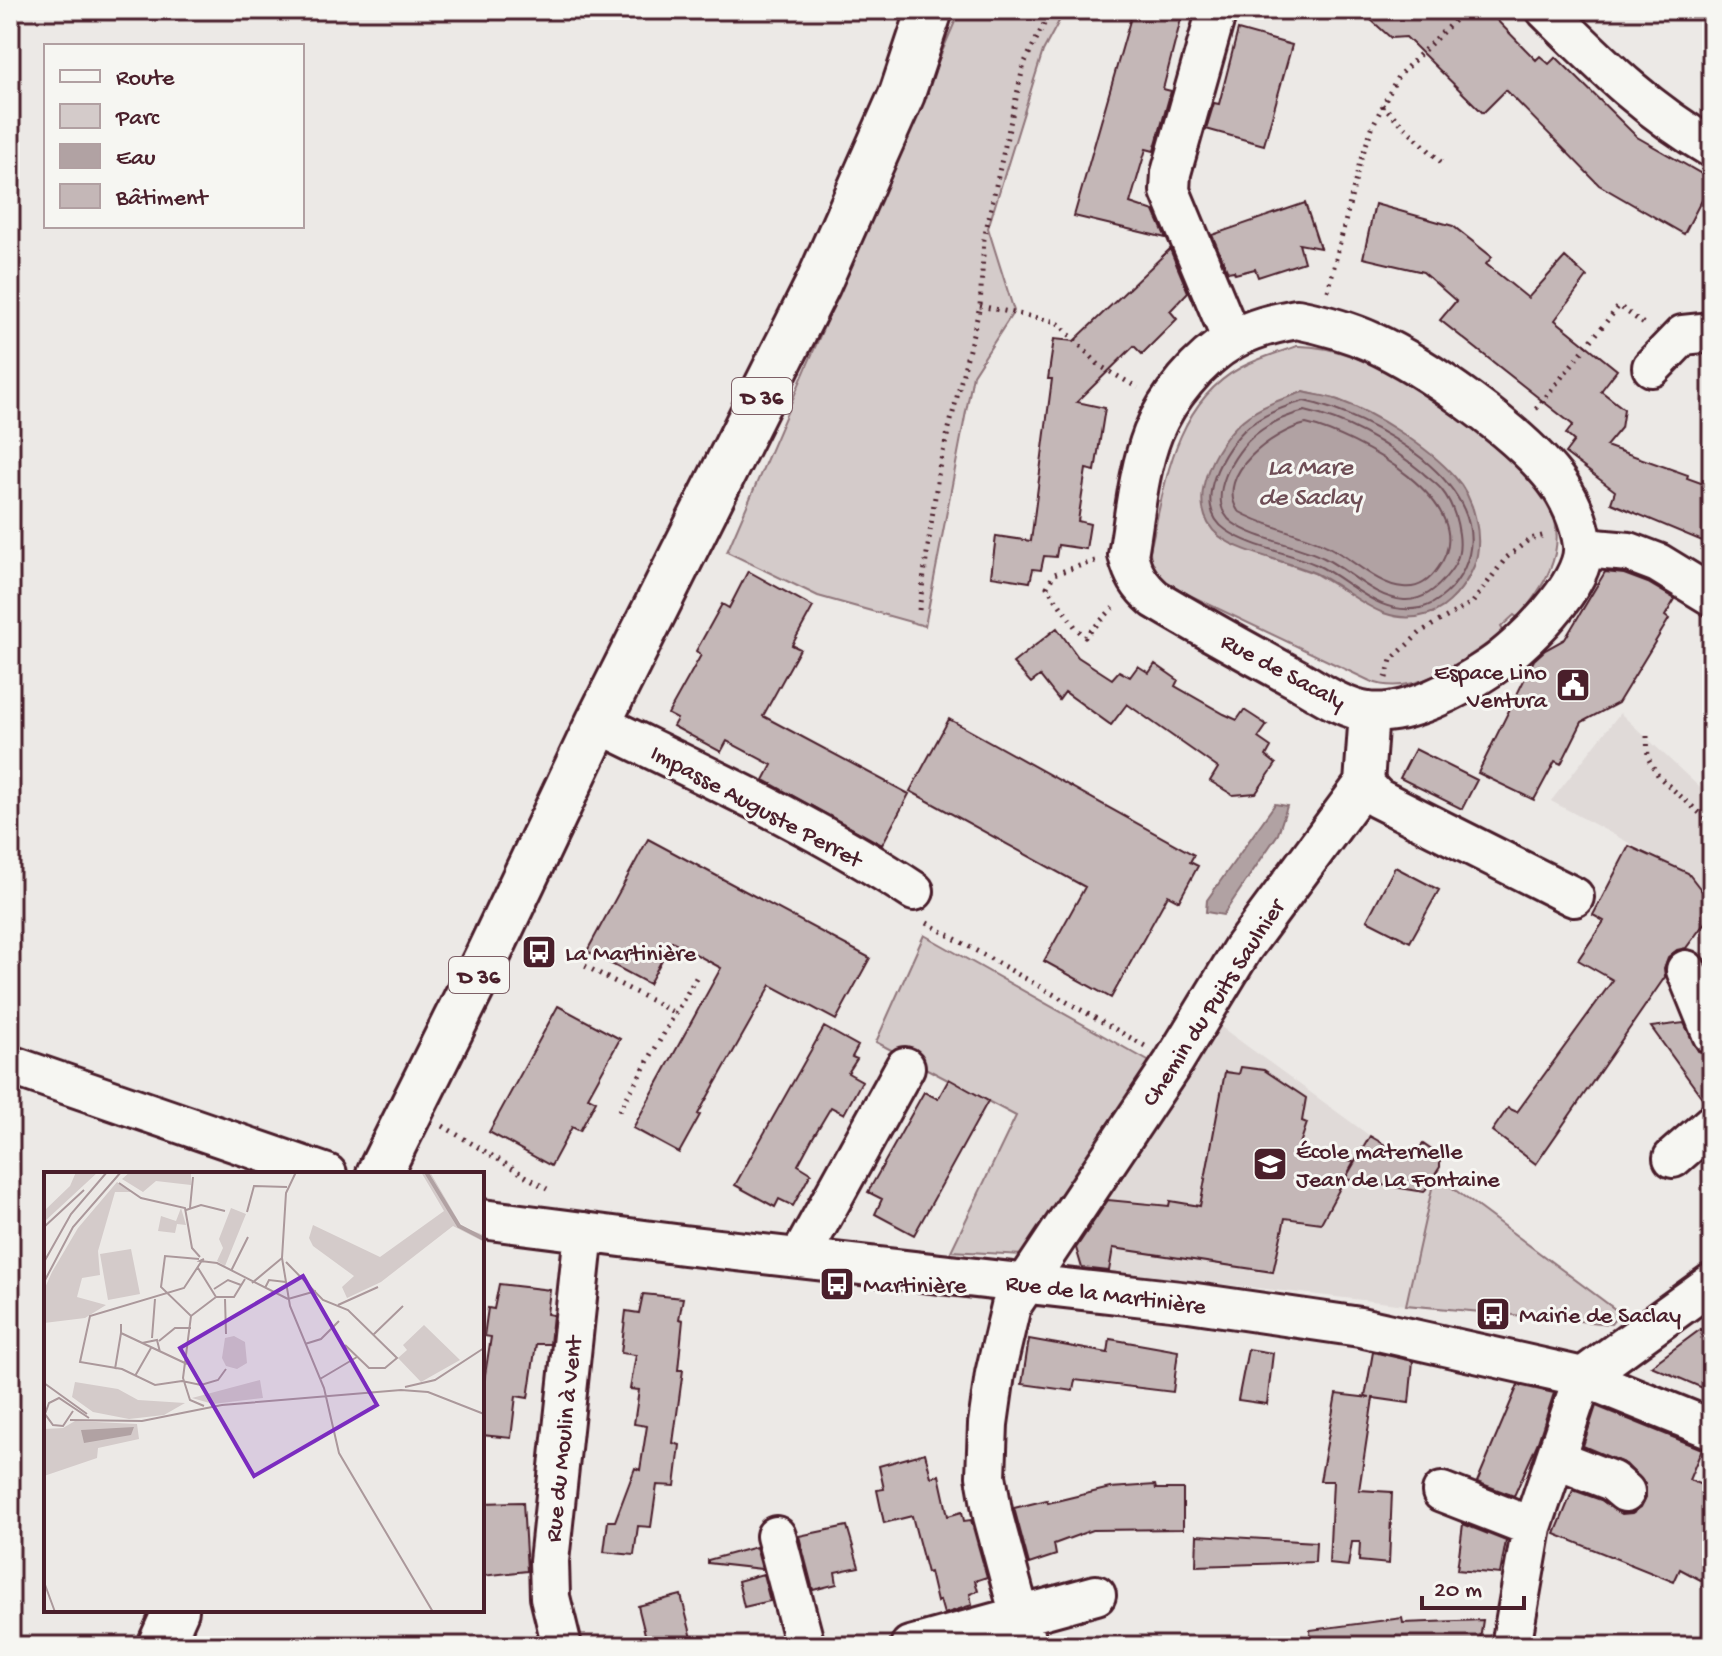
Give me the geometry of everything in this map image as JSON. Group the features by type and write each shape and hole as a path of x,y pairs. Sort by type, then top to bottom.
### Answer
{"main road":[{"name":"D 36","path":"380,1172 598,723 818,284 902,94 930,10"},
{"path":"160,1646 175,1612"}],"street":[{"path":"1217,10 1171,173 1170,191 1232,340"},
{"path":"1546,10 1636,97 1674,126 1712,148"},
{"path":"1145,590 1136,580 1128,555 1144,461 1164,409 1189,378 1232,340 1268,324 1297,319 1320,323 1372,342 1472,404 1535,457 1570,501 1581,538 1576,571 1561,599 1540,625 1508,655 1467,683 1422,704 1377,712 1364,784 1377,798 1574,897"},
{"path":"1653,349 1683,335 1712,332"},
{"path":"1581,538 1658,563 1712,596"},
{"name":"Rue de Sacaly","path":"1145,590 1189,619 1329,697 1377,712"},
{"name":"Impasse Auguste Perret","path":"598,723 740,793 914,891"},
{"name":"Chemin du Puits Saulnier","path":"1024,1631 993,1516 986,1476 988,1424 1002,1335 1011,1306 1173,1063 1243,948 1364,784"},
{"path":"1686,970 1712,1034"},
{"path":"10,1065 321,1172"},
{"path":"800,1257 905,1067"},
{"path":"1673,1158 1712,1124"},
{"name":"Rue de la Martinière","path":"484,1219 1189,1302 1360,1327 1583,1377 1712,1429"},
{"name":"Rue du Moulin à Vent","path":"562,1646 550,1597 549,1561 584,1232"},
{"path":"1511,1646 1532,1527 1583,1377 1712,1283"},
{"path":"1555,1459 1612,1481 1625,1492"},
{"path":"1442,1492 1532,1527"},
{"path":"776,1536 805,1646"},
{"path":"910,1646 1024,1631 1096,1595"}],"path":[{"path":"919,610 939,468 980,306 984,239 1024,64 1051,10"},
{"path":"1320,323 1360,162 1382,105 1398,76 1465,10"},
{"path":"1382,105 1441,162"},
{"path":"980,306 1057,322 1100,366 1132,383 1164,409"},
{"path":"1512,437 1619,306 1653,349"},
{"path":"1377,712 1391,660 1422,631 1473,602 1506,558 1530,539 1581,538"},
{"path":"1128,555 1078,565 1054,574 1047,587 1085,637 1124,599 1145,590"},
{"path":"1647,736 1648,758 1659,777 1712,824"},
{"path":"914,891 916,916 1107,1022 1173,1063"},
{"path":"585,966 675,1013"},
{"path":"619,1111 697,976"},
{"path":"442,1126 550,1191"}],"shaded area":[{"path":"1620,713 1712,799 1712,928 1706,898 1674,867 1551,801"},
{"name":"École maternelle Jean de La Fontaine","path":"1221,1027 1370,1136 1435,1175 1406,1305 1082,1268 1073,1237"}],"green space":[{"path":"960,10 1065,10 1043,51 988,228 1014,311 973,375 925,626 818,596 727,552"},
{"path":"1297,346 1326,349 1357,358 1419,390 1449,410 1502,454 1536,487 1551,508 1557,543 1550,570 1536,595 1518,618 1514,615 1501,627 1504,632 1441,673 1405,685 1370,681 1179,590 1162,579 1152,564 1150,551 1168,474 1186,424 1200,402 1218,383 1240,368","holes":["1303,392 1338,400 1364,412 1470,576 1455,596 1433,613 1341,589 1314,573 1241,547"]},
{"path":"924,935 1150,1062 1023,1255 951,1251 1016,1116 876,1042"},
{"path":"1435,1175 1620,1313 1611,1324 1406,1305"}],"water":[{"name":"La Mare de Saclay","path":"1303,392 1338,400 1384,422 1430,454 1461,485 1476,519 1477,555 1466,581 1443,607 1412,617 1383,613 1315,573 1228,542 1208,523 1203,509 1203,492 1206,476 1222,444 1250,415"},
{"path":"1275,804 1287,806 1278,834 1223,915 1206,912 1207,900"}],"building":[{"path":"1133,10 1180,10 1177,19 1181,19 1163,89 1171,91 1154,151 1146,149 1130,203 1154,211 1166,238 1074,216"},
{"path":"1360,10 1487,10 1536,60 1540,56 1549,64 1556,57 1637,137 1712,180 1684,234 1599,185 1506,90 1483,113 1406,37 1391,38"},
{"path":"1238,30 1292,45 1264,145 1206,129 1214,103 1219,104"},
{"path":"1305,203 1320,248 1299,244 1304,262 1258,277 1255,269 1235,274 1234,271 1228,272 1212,235"},
{"path":"1375,204 1453,226 1492,257 1486,264 1528,298 1565,257 1587,277 1555,320 1617,370 1601,391 1624,409 1621,428 1606,446 1688,475 1687,478 1712,487 1712,545 1611,503 1615,491 1565,453 1574,441 1566,434 1573,425 1440,320 1456,301 1423,272 1363,258"},
{"path":"1170,249 1188,292 1170,311 1177,319 1142,354 1134,346 1077,402 1105,408 1095,471 1086,469 1078,521 1090,524 1086,549 1058,545 1056,557 1044,556 1041,570 1033,569 1030,582 991,576 996,536 1031,541 1052,379 1048,379 1054,339 1074,341"},
{"path":"748,571 813,607 792,645 800,649 763,716 909,794 882,845 764,780 772,765 727,741 721,752 673,726 677,719 668,714 701,655 696,651 722,604 729,608"},
{"name":"Espace Lino Ventura","path":"1605,572 1624,574 1648,583 1675,599 1665,616 1669,619 1618,703 1582,722 1561,764 1555,761 1534,800 1478,773 1534,660 1565,639"},
{"path":"1057,628 1078,657 1112,679 1119,671 1130,677 1138,666 1149,673 1155,664 1178,680 1175,686 1224,714 1237,720 1244,710 1267,725 1258,738 1271,747 1266,756 1276,764 1256,793 1233,795 1210,781 1218,768 1127,704 1111,725 1065,692 1059,700 1040,676 1031,683 1013,663"},
{"path":"949,719 1194,855 1190,862 1198,866 1179,901 1168,895 1111,998 1044,961 1085,887 910,791"},
{"path":"1415,749 1477,780 1462,809 1400,778"},
{"path":"648,839 870,958 836,1020 771,985 679,1153 633,1128 721,968 672,941 649,984 587,951"},
{"path":"1629,846 1688,873 1712,904 1712,913 1686,948 1668,957 1665,977 1536,1164 1492,1131 1508,1108 1517,1112 1613,980 1578,960 1604,921 1593,915"},
{"path":"1395,867 1439,890 1410,942 1367,920"},
{"path":"558,1006 620,1039 588,1097 596,1101 580,1131 572,1127 551,1166 489,1132"},
{"path":"1684,1023 1698,1051 1712,1056 1712,1103 1706,1103 1651,1027"},
{"path":"824,1027 858,1046 852,1057 857,1059 848,1073 862,1081 844,1114 831,1107 812,1139 798,1165 811,1173 793,1206 779,1199 775,1207 735,1185"},
{"path":"1241,1067 1264,1070 1306,1098 1302,1121 1307,1123 1297,1153 1354,1162 1321,1223 1285,1218 1273,1272 1113,1248 1109,1271 1082,1268 1076,1248 1108,1200 1169,1206 1170,1201 1200,1206 1225,1072 1239,1074"},
{"path":"949,1079 988,1101 914,1235 875,1214 882,1199 868,1192 924,1092 938,1099"},
{"path":"1370,1136 1411,1160 1423,1144 1440,1156 1440,1167 1424,1192 1345,1179"},
{"path":"499,1284 550,1290 547,1314 553,1315 550,1344 536,1344 528,1398 516,1396 511,1438 484,1435 484,1381 491,1337 484,1336 488,1308 494,1309"},
{"path":"643,1294 683,1298 679,1319 683,1320 678,1370 683,1370 673,1443 680,1445 675,1486 657,1485 651,1527 638,1526 634,1555 604,1552 608,1521 615,1521 635,1468 640,1470 647,1426 634,1424 639,1390 630,1389 636,1355 621,1353 626,1311 639,1313"},
{"path":"1701,1329 1712,1345 1712,1392 1651,1366"},
{"path":"1029,1339 1108,1353 1110,1339 1178,1351 1173,1392 1075,1380 1073,1391 1022,1384"},
{"path":"1248,1349 1273,1353 1267,1404 1238,1400"},
{"path":"1373,1352 1413,1361 1409,1403 1373,1398 1359,1490 1392,1492 1389,1564 1359,1561 1360,1542 1352,1542 1348,1566 1329,1564 1333,1481 1320,1481 1336,1394 1370,1398 1365,1397"},
{"path":"1518,1385 1554,1393 1538,1442 1514,1496 1477,1482"},
{"path":"1596,1406 1702,1449 1689,1480 1712,1489 1712,1586 1680,1569 1674,1582 1555,1534 1573,1490 1601,1500 1622,1514 1632,1513 1641,1507 1646,1497 1645,1484 1626,1464 1583,1446"},
{"path":"925,1453 931,1477 939,1475 948,1516 962,1512 964,1521 971,1520 987,1577 975,1581 978,1591 970,1594 972,1605 944,1614 940,1600 937,1602 930,1572 927,1573 912,1516 884,1523 877,1490 884,1489 879,1466"},
{"path":"1155,1485 1156,1489 1183,1489 1183,1529 1092,1530 1054,1544 1056,1555 1029,1564 1014,1508 1110,1488"},
{"path":"523,1502 527,1571 484,1576 484,1503"},
{"path":"1463,1524 1506,1541 1500,1574 1457,1570"},
{"path":"847,1526 859,1567 835,1572 837,1584 813,1590 799,1536"},
{"path":"1197,1535 1316,1542 1315,1562 1196,1566"},
{"path":"756,1547 762,1569 708,1563 708,1560"},
{"path":"763,1574 770,1601 744,1607 738,1581"},
{"path":"681,1595 694,1646 648,1646 638,1606"},
{"path":"1402,1618 1403,1623 1483,1620 1479,1646 1311,1646 1310,1630"}],"place":[{"name":"Espace Lino Ventura","path":"1573,685"},
{"name":"La Martinière","path":"539,952"},
{"name":"École maternelle Jean de La Fontaine","path":"1270,1164"},
{"name":"Martinière","path":"837,1284"},
{"name":"Mairie de Saclay","path":"1493,1314"}]}
